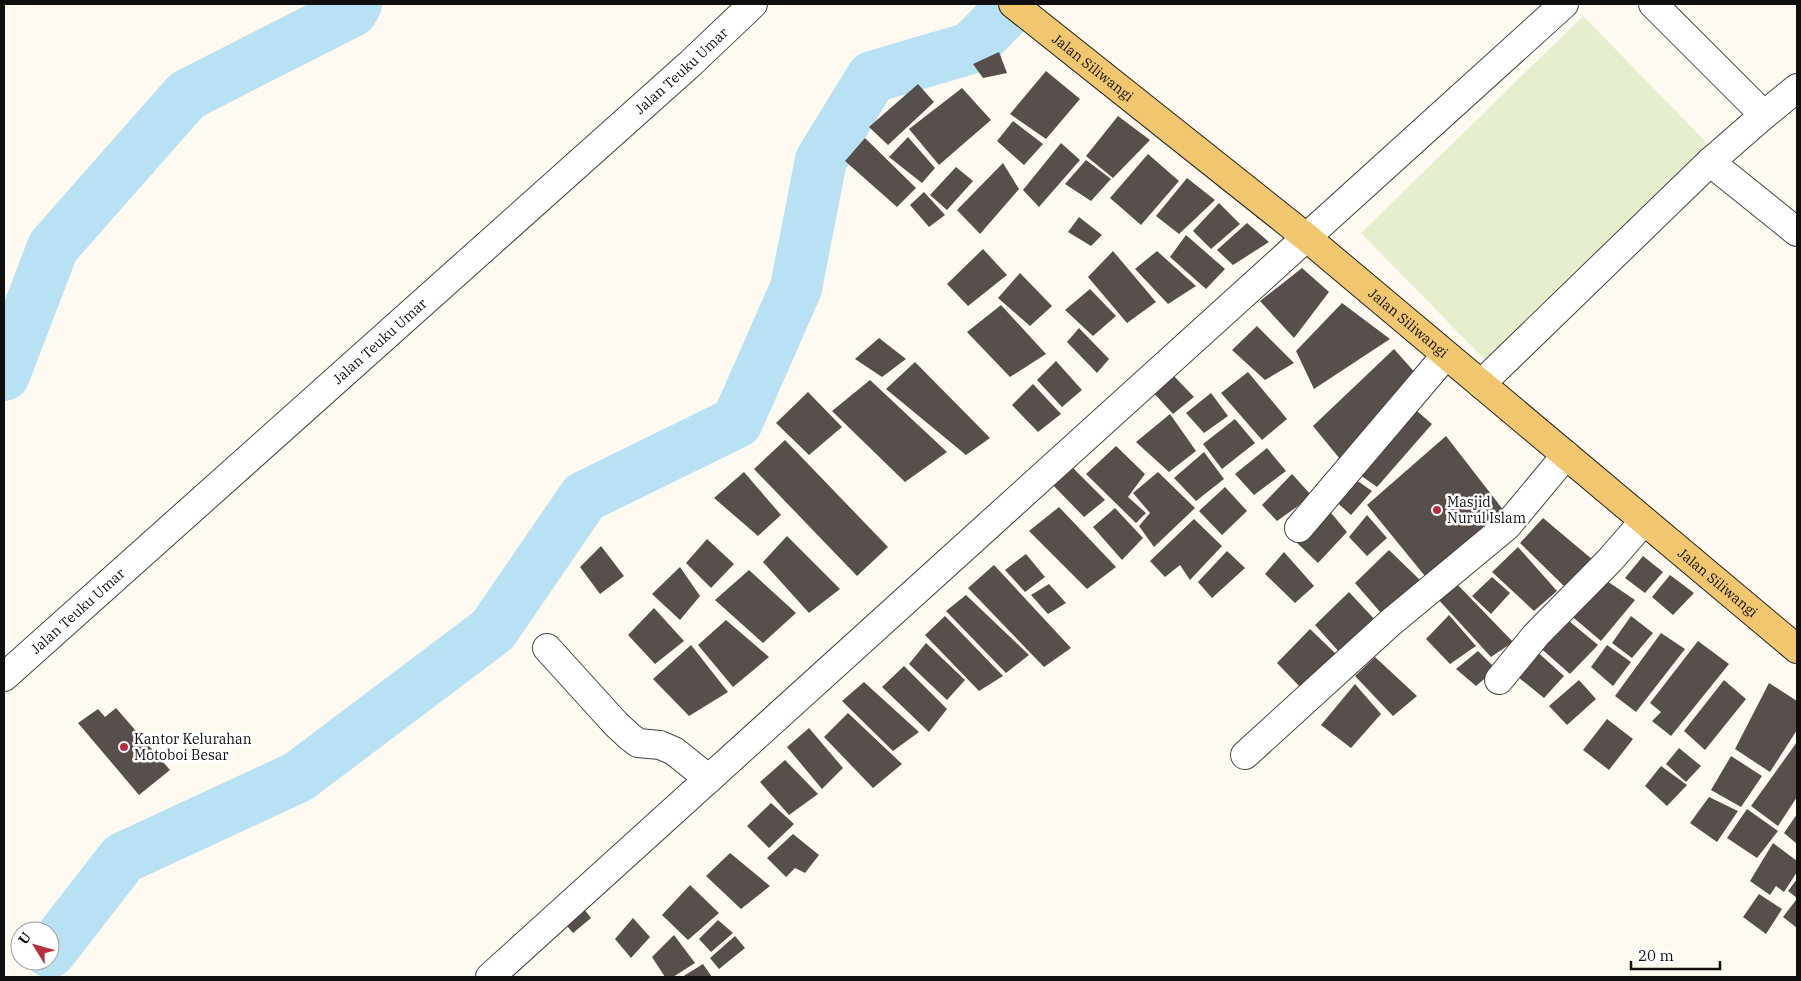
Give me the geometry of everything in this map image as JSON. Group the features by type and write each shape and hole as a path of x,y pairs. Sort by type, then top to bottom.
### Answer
{"main road":[{"name":"Jalan Siliwangi","path":"1023,12 1306,237 1797,649"}],"street":[{"name":"Jalan Teuku Umar","path":"4,677 683,70 753,4"},
{"path":"490,977 1564,4"},
{"path":"1653,4 1764,115"},
{"path":"1481,384 1710,162 1797,88"},
{"path":"1710,162 1797,232"},
{"path":"1299,528 1446,355"},
{"path":"1246,755 1390,623 1507,526 1566,455"},
{"path":"1499,680 1536,635 1610,560 1644,520"},
{"path":"547,648 630,737 638,743 660,745 674,750 709,779"}],"green space":[{"path":"1583,16 1709,145 1487,362 1361,233"}],"building":[{"path":"999,52 1007,73 983,78 973,64"},
{"path":"1046,71 1080,99 1046,139 1010,114"},
{"path":"918,84 934,102 888,145 869,127"},
{"path":"962,88 991,120 939,165 909,129"},
{"path":"1118,116 1150,140 1113,178 1086,156"},
{"path":"1013,121 1043,144 1024,165 997,141"},
{"path":"908,137 935,168 922,183 889,157"},
{"path":"865,138 916,188 897,207 845,161"},
{"path":"1061,143 1080,160 1039,207 1023,190"},
{"path":"1148,154 1179,181 1141,225 1110,198"},
{"path":"1086,160 1111,179 1091,201 1065,184"},
{"path":"1003,163 1019,189 980,234 957,210"},
{"path":"956,167 973,181 947,210 930,195"},
{"path":"1187,178 1215,200 1179,234 1156,216"},
{"path":"924,192 945,215 929,227 910,205"},
{"path":"1219,203 1240,224 1211,249 1193,231"},
{"path":"1079,217 1102,235 1091,246 1068,232"},
{"path":"1247,223 1269,242 1233,265 1217,250"},
{"path":"1186,235 1225,269 1206,289 1170,257"},
{"path":"983,249 1007,275 968,306 947,284"},
{"path":"1113,251 1156,302 1127,323 1088,277"},
{"path":"1157,251 1196,286 1168,304 1135,269"},
{"path":"1302,268 1329,292 1294,338 1260,301"},
{"path":"1020,273 1052,306 1030,326 998,298"},
{"path":"1090,289 1116,316 1093,336 1065,310"},
{"path":"1342,303 1390,339 1314,389 1296,351"},
{"path":"1001,305 1046,354 1010,377 967,332"},
{"path":"1257,326 1294,363 1265,380 1232,350"},
{"path":"1079,328 1109,359 1097,373 1067,342"},
{"path":"879,338 906,359 882,377 855,359"},
{"path":"1394,349 1418,376 1344,464 1313,426"},
{"path":"1056,361 1082,390 1062,407 1037,380"},
{"path":"915,362 990,438 966,455 886,389"},
{"path":"1170,372 1194,397 1173,414 1151,390"},
{"path":"1248,372 1287,419 1262,440 1221,393"},
{"path":"870,380 947,452 905,482 832,411"},
{"path":"1033,384 1061,414 1038,432 1012,405"},
{"path":"808,392 842,427 809,455 776,423"},
{"path":"1211,393 1228,416 1204,433 1186,413"},
{"path":"1410,405 1432,424 1377,487 1356,472"},
{"path":"1170,414 1196,451 1169,472 1136,442"},
{"path":"1235,419 1255,443 1222,469 1203,444"},
{"name":"Masjid Nurul Islam","path":"1446,436 1508,516 1429,581 1367,505"},
{"path":"785,440 888,547 857,576 754,469"},
{"path":"1116,446 1145,474 1128,497 1146,513 1136,523 1086,474"},
{"path":"1267,448 1286,471 1254,495 1235,474"},
{"path":"1204,452 1224,479 1196,501 1174,478"},
{"path":"1070,465 1105,500 1084,517 1050,482"},
{"path":"744,472 781,515 758,536 714,498"},
{"path":"1158,472 1195,508 1154,547 1139,526 1150,513 1133,493"},
{"path":"1292,474 1312,496 1277,521 1262,505"},
{"path":"1352,477 1372,491 1351,515 1333,499"},
{"path":"1225,487 1247,511 1222,535 1199,511"},
{"path":"1059,507 1116,567 1087,589 1029,531"},
{"path":"1115,508 1143,538 1122,560 1093,527"},
{"path":"1327,508 1347,532 1318,563 1295,541"},
{"path":"1367,515 1387,538 1367,556 1349,537"},
{"path":"1543,518 1593,560 1565,587 1520,543"},
{"path":"1194,519 1222,546 1190,580 1180,565 1165,577 1150,561"},
{"path":"787,536 840,589 809,613 763,562"},
{"path":"707,539 734,564 711,588 686,563"},
{"path":"601,546 624,576 600,594 580,567"},
{"path":"1518,547 1557,591 1534,611 1492,572"},
{"path":"1389,550 1421,581 1381,613 1355,583"},
{"path":"1227,551 1245,568 1212,598 1198,582"},
{"path":"1284,552 1314,586 1295,603 1265,574"},
{"path":"1026,554 1045,577 1025,592 1005,570"},
{"path":"1643,556 1663,572 1645,593 1625,578"},
{"path":"994,565 1071,648 1044,667 968,588"},
{"path":"680,567 700,596 680,620 652,594"},
{"path":"749,570 796,613 763,643 715,600"},
{"path":"1670,575 1694,593 1673,615 1652,597"},
{"path":"1492,577 1510,593 1491,614 1472,596"},
{"path":"1601,577 1635,600 1601,641 1568,613"},
{"path":"1455,582 1513,642 1491,657 1437,598"},
{"path":"1049,584 1066,603 1048,614 1031,595"},
{"path":"1349,592 1377,622 1340,653 1315,625"},
{"path":"966,595 1029,655 1006,673 946,611"},
{"path":"654,608 684,641 655,664 628,635"},
{"path":"1449,615 1476,646 1450,664 1426,639"},
{"path":"945,616 1003,676 979,691 925,635"},
{"path":"1563,616 1598,645 1570,674 1536,644"},
{"path":"1631,616 1653,633 1632,658 1612,643"},
{"path":"726,620 769,657 733,687 698,645"},
{"path":"1310,629 1338,656 1302,689 1277,663"},
{"path":"1661,633 1685,649 1636,712 1615,696"},
{"path":"1698,641 1729,664 1671,736 1652,721 1661,712 1650,703"},
{"path":"926,643 965,680 947,700 909,664"},
{"path":"691,645 728,692 689,716 653,679"},
{"path":"1607,645 1631,662 1613,686 1591,667"},
{"path":"1533,648 1564,676 1544,698 1513,673"},
{"path":"1478,651 1496,669 1476,686 1456,669"},
{"path":"1375,657 1417,696 1393,716 1355,676"},
{"path":"904,666 947,709 929,732 882,687"},
{"path":"1579,680 1596,699 1567,725 1549,706"},
{"path":"1724,680 1746,699 1705,750 1684,731"},
{"path":"864,682 919,732 893,751 842,701"},
{"path":"1769,683 1797,701 1797,730 1770,772 1735,749"},
{"path":"1355,684 1381,714 1351,748 1321,725"},
{"name":"Kantor Kelurahan Motoboi Besar","path":"116,708 170,770 139,795 78,723 98,709 105,717"},
{"path":"848,713 902,764 873,788 824,737"},
{"path":"1607,719 1633,739 1609,770 1583,750"},
{"path":"809,728 843,768 822,789 787,747"},
{"path":"1797,742 1797,797 1778,826 1751,806"},
{"path":"1679,748 1701,766 1686,782 1666,764"},
{"path":"1731,756 1762,776 1741,807 1711,790"},
{"path":"785,760 818,794 789,815 760,782"},
{"path":"1661,766 1687,785 1667,806 1645,786"},
{"path":"1709,797 1738,811 1717,842 1690,823"},
{"path":"771,803 794,824 769,848 747,826"},
{"path":"1747,809 1778,831 1757,858 1727,838"},
{"path":"1797,814 1797,844 1784,833"},
{"path":"793,834 819,855 805,873 795,868 786,877 767,858"},
{"path":"1773,843 1797,861 1797,872 1784,892 1776,886 1770,895 1750,881"},
{"path":"730,853 770,886 741,909 706,876"},
{"path":"1797,879 1797,898 1788,891"},
{"path":"690,885 719,913 688,940 662,915"},
{"path":"1759,894 1782,909 1766,934 1743,917"},
{"path":"1796,900 1797,902 1797,928 1783,917"},
{"path":"580,904 591,918 573,933 562,920"},
{"path":"633,918 650,937 631,958 615,939"},
{"path":"718,920 733,933 711,952 699,939"},
{"path":"674,935 695,963 673,977 665,977 652,957"},
{"path":"735,936 745,948 719,969 710,958"},
{"path":"703,964 712,977 682,977"}],"waterway":[{"path":"4,375 53,247 187,95 352,11 356,4"},
{"path":"60,939 123,858 298,777 493,630 584,497 737,422 796,288 821,160 872,77 971,48 1014,4"}],"place":[{"name":"Masjid Nurul Islam","path":"1437,510"},
{"name":"Kantor Kelurahan Motoboi Besar","path":"124,747"}]}
